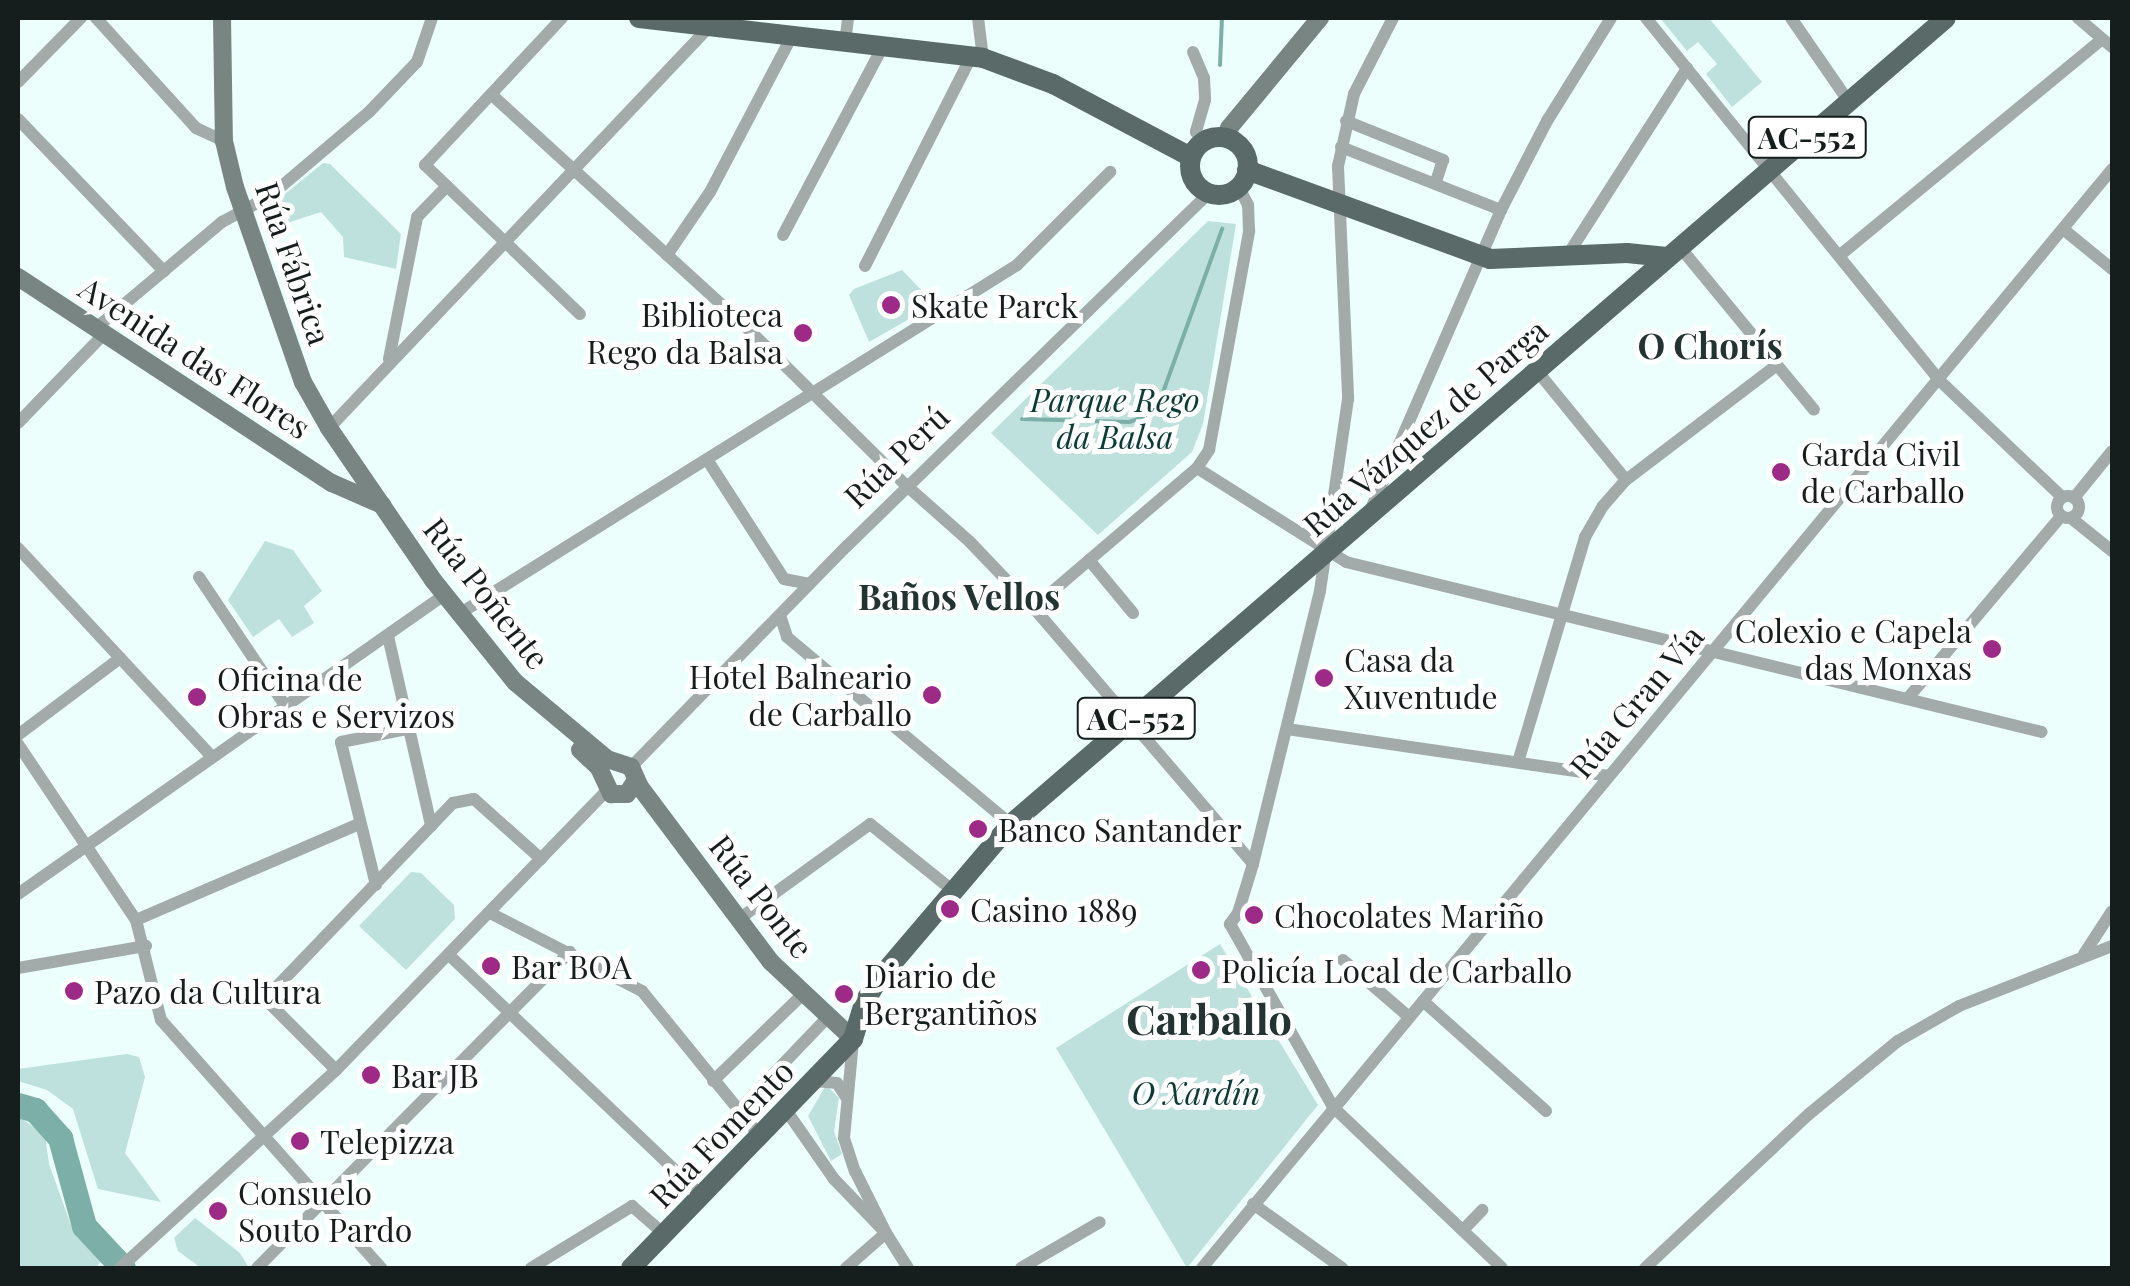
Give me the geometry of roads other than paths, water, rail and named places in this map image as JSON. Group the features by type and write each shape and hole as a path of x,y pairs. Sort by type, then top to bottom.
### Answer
{"main road":[{"path":"639,18 977,57 1053,84 1197,149 1230,138 1246,155 1243,179"},
{"name":"Rúa Vázquez de Parga","path":"952,890 1011,824 1538,372 1661,258 1946,18"},
{"path":"1197,149 1195,182 1209,193 1225,194 1243,179 1276,180 1482,257 1661,258 1687,228 1704,225"},
{"name":"AC-552","path":"853,1039 870,992 952,890"},
{"name":"Rúa Fomento","path":"631,1268 853,1039"}],"street":[{"path":"18,82 81,18"},
{"path":"96,18 196,128 224,140"},
{"name":"Rúa Fábrica","path":"222,18 224,140 242,212 303,382 382,506"},
{"path":"18,424 100,331 164,271 222,222 324,153 381,100 418,62 432,18"},
{"path":"562,18 424,165 580,314"},
{"path":"845,43 848,18"},
{"path":"864,266 977,57 978,18"},
{"path":"1230,138 1229,128 1320,18"},
{"path":"1393,18 1354,94 1341,147 1338,202 1348,333 1348,399 1326,552 1254,864 1238,913 1230,924 1333,1107 1502,1268"},
{"path":"1367,516 1501,210 1547,121 1611,18"},
{"path":"1646,18 1768,170 1789,189 1938,379 2068,497"},
{"path":"1791,18 1848,102"},
{"path":"1839,256 2107,43 2086,20"},
{"path":"329,428 713,25"},
{"path":"667,255 710,192 791,38"},
{"path":"783,235 883,46"},
{"path":"1192,52 1200,64 1205,100 1196,132 1197,149"},
{"path":"1567,256 1687,68"},
{"path":"492,95 969,541 1036,611 1254,864"},
{"path":"18,119 164,271"},
{"path":"1346,121 1443,160 1434,184"},
{"path":"1341,147 1501,210"},
{"name":"Rúa Gran Vía","path":"1202,1268 2112,169"},
{"path":"459,614 708,462 1017,265 1110,172"},
{"path":"1036,611 1197,468 1217,426 1249,230 1243,179"},
{"path":"388,362 417,217 446,186"},
{"name":"Rúa Perú","path":"120,1268 336,1070 618,776 1209,193"},
{"path":"2063,229 2112,269"},
{"path":"1661,258 1777,365 1814,410"},
{"name":"Avenida das Flores","path":"18,276 340,488 382,506"},
{"path":"1518,762 1585,537 1602,506 1626,480 1777,365"},
{"path":"1538,372 1626,480"},
{"path":"2112,451 2056,508 2112,551"},
{"path":"708,462 784,579 810,584"},
{"path":"1197,468 1346,562 2042,732"},
{"path":"340,488 352,482 358,469"},
{"name":"Rúa Poñente","path":"382,506 444,596 515,682 618,776"},
{"path":"1908,698 2066,517"},
{"path":"18,548 210,756"},
{"path":"1089,560 1134,612"},
{"path":"199,576 284,704"},
{"path":"18,894 284,704 444,596"},
{"path":"780,614 788,637 1011,824"},
{"path":"388,636 432,826"},
{"path":"18,735 120,658"},
{"path":"1287,729 1609,776"},
{"path":"376,885 341,742 407,730"},
{"path":"18,744 136,920 146,946 161,1020 380,1268"},
{"name":"Rúa Ponte","path":"618,776 803,994 853,1039"},
{"path":"336,1070 265,999 453,802 474,799 541,859"},
{"path":"136,920 359,824"},
{"path":"739,919 870,824 952,890"},
{"path":"2084,954 2112,911"},
{"path":"490,913 642,991 760,1136"},
{"path":"18,968 146,946"},
{"path":"1645,1268 1878,1055 1945,1013 2084,954 2112,946"},
{"path":"258,1268 570,952"},
{"path":"450,955 701,1195"},
{"path":"1343,960 1410,1017"},
{"path":"713,1080 803,994"},
{"path":"1423,1001 1546,1111"},
{"path":"739,1110 828,1018"},
{"path":"853,1039 844,1138 854,1171 908,1268"},
{"path":"815,1081 837,1083 846,1097"},
{"path":"786,1110 834,1179 886,1233"},
{"path":"834,1179 854,1171"},
{"path":"1254,1204 1342,1268"},
{"path":"530,1268 632,1206 664,1234"},
{"path":"1463,1230 1482,1210"},
{"path":"1021,1268 1100,1222"},
{"path":"846,1268 886,1233"}],"waterway":[{"path":"1220,65 1222,18"},
{"path":"1022,419 1129,422 1147,416 1162,395 1222,229"},
{"path":"18,1105 35,1110 60,1138 84,1226 123,1268"}],"place":[{"name":"Skate Parck","path":"891,305"},
{"name":"Biblioteca Rego da Balsa","path":"803,333"},
{"name":"Garda Civil de Carballo","path":"1781,472"},
{"name":"Colexio e Capela das Monxas","path":"1992,649"},
{"name":"Casa da Xuventude","path":"1324,678"},
{"name":"Hotel Balneario de Carballo","path":"932,695"},
{"name":"Oficina de Obras e Servizos","path":"197,697"},
{"name":"Banco Santander","path":"978,829"},
{"name":"Casino 1889","path":"950,909"},
{"name":"Chocolates Mariño","path":"1254,915"},
{"name":"Bar BOA","path":"491,966"},
{"name":"Policía Local de Carballo","path":"1201,970"},
{"name":"Pazo da Cultura","path":"74,991"},
{"name":"Diario de Bergantiños","path":"844,994"},
{"name":"Bar JB","path":"371,1075"},
{"name":"Telepizza","path":"300,1141"},
{"name":"Consuelo Souto Pardo","path":"218,1211"}],"district":[{"name":"O Chorís","path":"1710,345"},
{"name":"Baños Vellos","path":"959,596"},
{"name":"Carballo","path":"1209,1018"}],"park label":[{"name":"Parque Rego da Balsa","path":"1115,418"},
{"name":"O Xardín","path":"1196,1092"}]}
